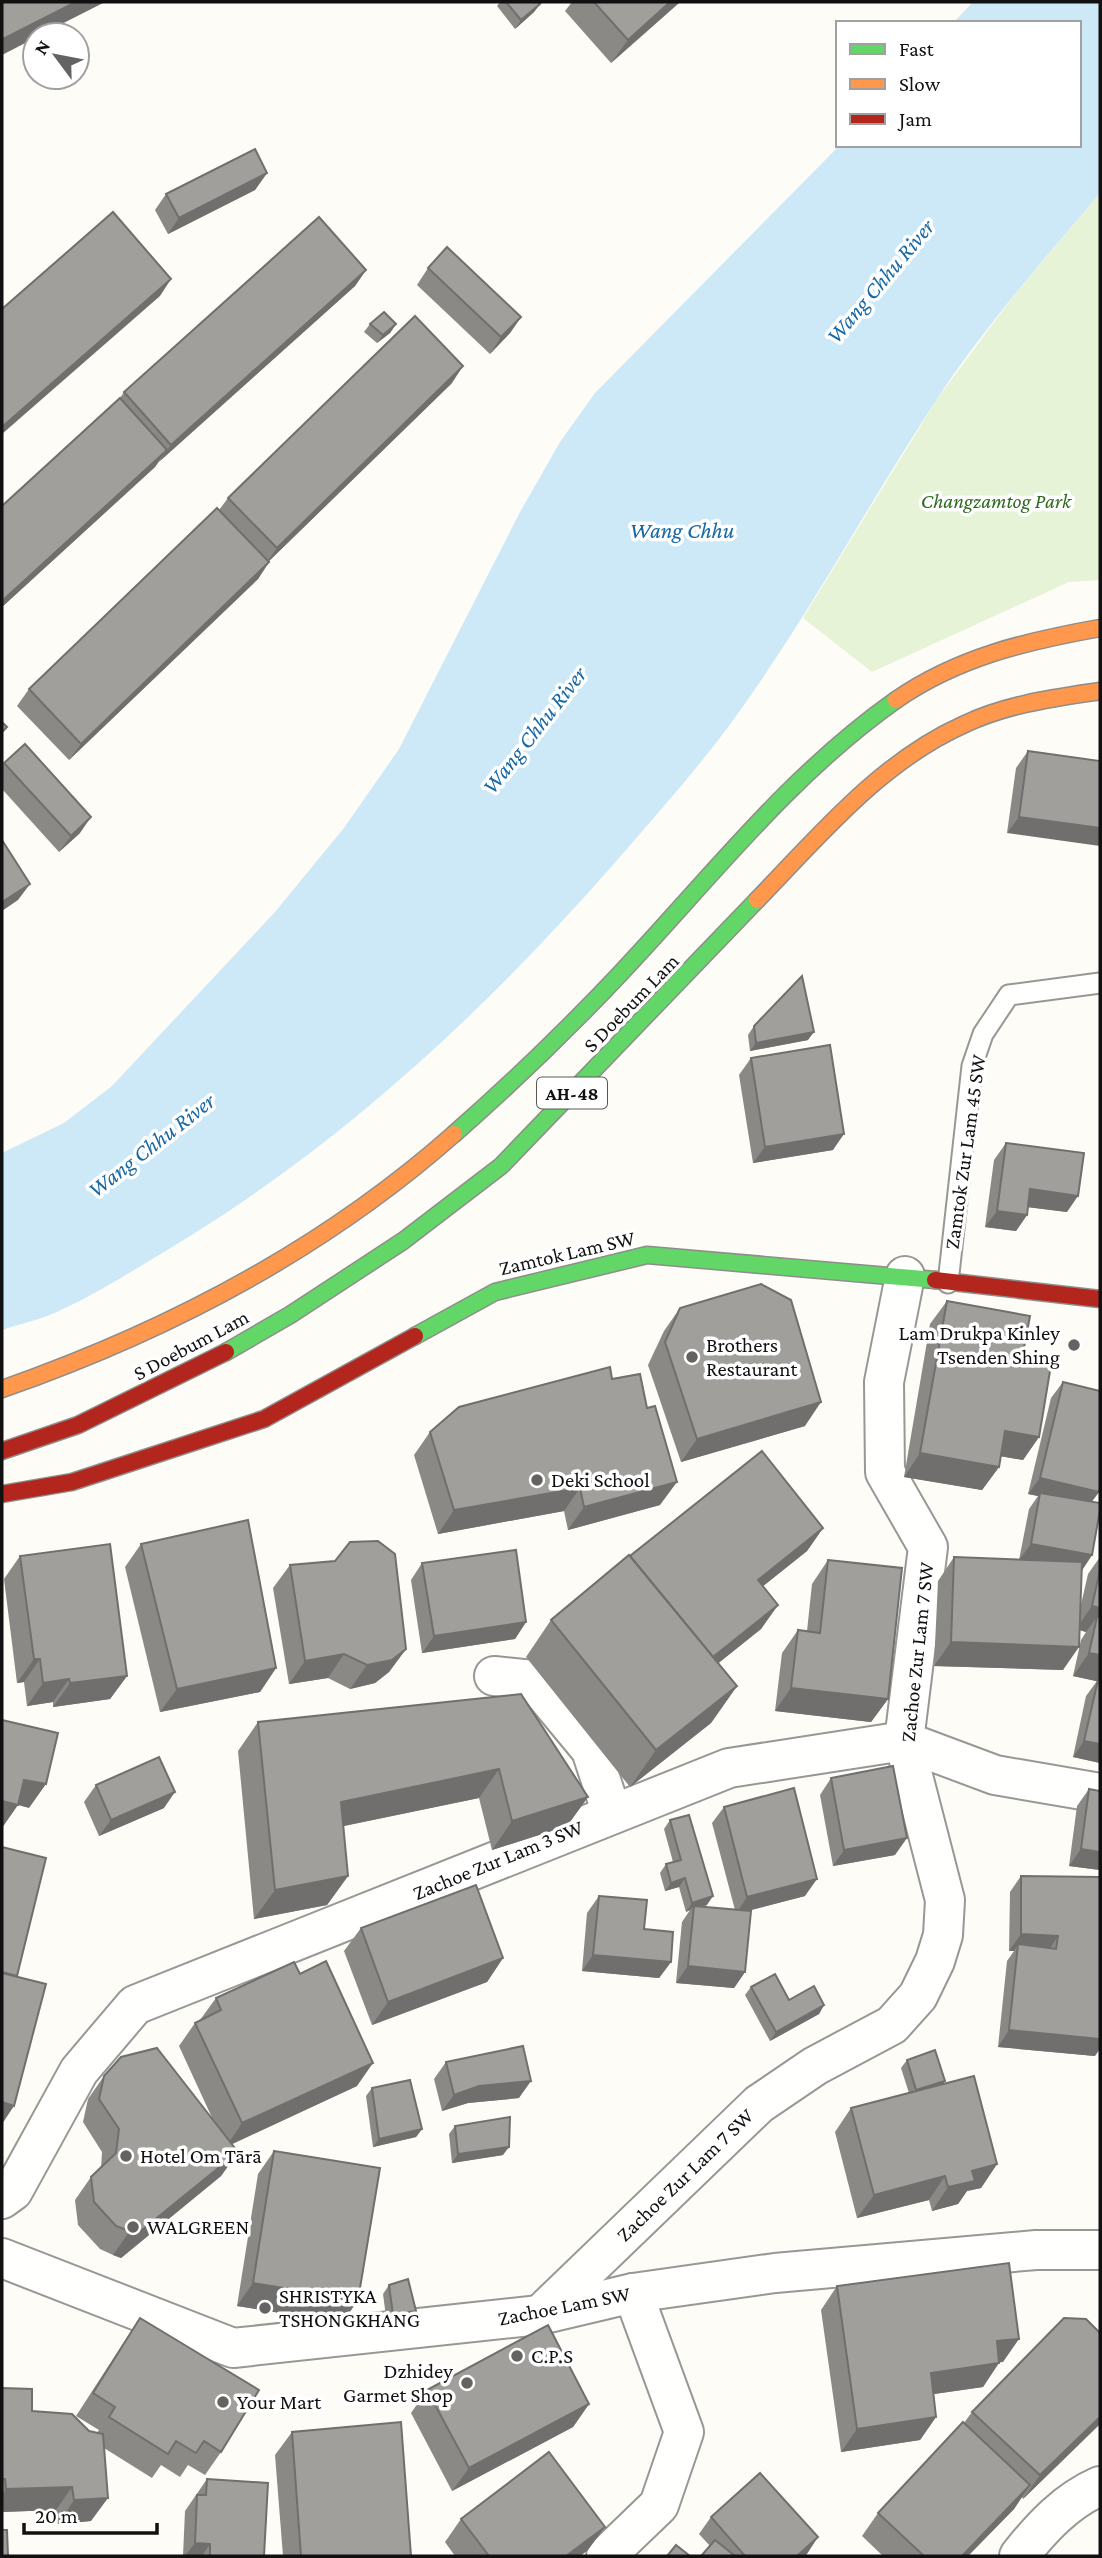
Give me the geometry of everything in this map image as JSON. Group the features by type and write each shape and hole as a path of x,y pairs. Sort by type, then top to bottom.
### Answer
{"main road":[{"name":"S Doebum Lam","path":"2,1389 65,1368 173,1320 268,1268 374,1198 459,1128 575,1021 811,764 870,716 918,685 970,660 1040,639 1100,628"},
{"name":"S Doebum Lam","path":"2,1451 78,1426 190,1372 290,1315 403,1241 501,1166 845,808 906,759 950,730 983,718 1046,699 1100,691"},
{"name":"Zamtok Lam SW","path":"2,1494 72,1482 264,1419 495,1292 647,1255 905,1276 1100,1299"}],"street":[{"name":"Zachoe Zur Lam 7 SW","path":"540,2315 759,2104 815,2066 892,2025 918,1996 936,1961 943,1935 944,1899 904,1741 928,1547 884,1472 884,1382 905,1276"},
{"path":"494,1676 533,1680 591,1750 612,1814"},
{"name":"Zachoe Zur Lam 3 SW","path":"2,2199 13,2191 79,2071 135,2005 729,1768 904,1741 995,1775 1100,1793"},
{"name":"Zachoe Lam SW","path":"2,2258 233,2348 540,2315 633,2293 775,2273 1036,2250 1100,2250"},
{"path":"606,2556 659,2505 684,2432 633,2293"},
{"path":"1019,2556 1042,2527 1080,2495 1100,2486"}],"lane":[{"name":"Zamtok Zur Lam 45 SW","path":"947,1283 972,1066 983,1034 1009,995 1100,983"}],"green space":[{"name":"Changzamtog Park","path":"1100,193 1100,580 1069,582 872,672 803,618 937,399 1012,298"}],"water":[{"name":"Wang Chhu","path":"973,2 1100,2 1100,193 1014,295 954,375 910,441 813,600 736,716 618,859 519,966 468,1018 359,1114 243,1201 138,1268 56,1312 2,1330 2,1153 64,1123 112,1086 275,912 344,828 399,749 519,514 560,442 595,393 838,147 1081,147 1081,21 955,21"}],"building":[{"path":"2,2 76,2 39,21 21,21 21,30 3,39"},
{"path":"506,2 538,2 540,4 521,20"},
{"path":"594,2 670,2 628,40"},
{"path":"255,149 267,173 179,218 166,194"},
{"path":"113,212 171,279 2,427 2,309"},
{"path":"319,217 366,270 171,445 124,392"},
{"path":"447,247 521,317 501,337 428,268"},
{"path":"384,312 396,324 383,335 370,324"},
{"path":"415,316 463,366 277,548 228,498"},
{"path":"120,398 167,450 2,601 2,506"},
{"path":"217,508 269,562 81,744 29,689"},
{"path":"25,744 91,817 71,836 4,763"},
{"path":"1028,751 1100,761 1100,828 1019,817"},
{"path":"2,840 30,884 2,902"},
{"path":"802,976 814,1032 756,1043 754,1026"},
{"path":"830,1045 844,1134 765,1147 751,1058"},
{"path":"1006,1143 1084,1153 1078,1196 1030,1189 1027,1215 997,1211"},
{"path":"761,1284 791,1300 821,1402 697,1439 665,1342 680,1308"},
{"path":"947,1301 1030,1316 1023,1353 1052,1359 1039,1437 1005,1431 999,1467 920,1453"},
{"name":"Deki School","path":"610,1367 612,1379 640,1374 647,1408 655,1406 677,1482 584,1507 580,1488 454,1510 430,1432 459,1407"},
{"path":"1063,1382 1100,1391 1099,1492 1040,1478"},
{"path":"762,1451 823,1528 758,1580 778,1605 713,1657 630,1556"},
{"path":"1040,1493 1100,1503 1092,1555 1031,1544"},
{"path":"248,1520 276,1668 177,1689 141,1544"},
{"path":"378,1541 395,1554 406,1649 392,1660 367,1665 344,1654 305,1661 290,1565 335,1561 350,1542"},
{"path":"110,1544 127,1676 70,1683 69,1679 43,1683 40,1659 34,1659 20,1556"},
{"path":"516,1550 526,1622 434,1636 422,1563"},
{"path":"629,1555 737,1686 656,1750 551,1620"},
{"path":"954,1557 1082,1562 1079,1647 951,1642"},
{"path":"828,1560 902,1568 888,1699 791,1688 798,1630 820,1633"},
{"path":"1100,1570 1100,1608 1092,1606"},
{"path":"1097,1617 1100,1617 1100,1655 1089,1653"},
{"path":"1100,1680 1100,1744 1084,1741"},
{"path":"521,1694 588,1797 512,1821 499,1769 341,1802 348,1876 275,1890 258,1722"},
{"path":"2,1720 58,1733 46,1784 24,1780 18,1805 2,1801"},
{"path":"159,1757 175,1792 111,1820 96,1785"},
{"path":"893,1766 907,1838 844,1850 831,1778"},
{"path":"794,1788 817,1879 747,1897 724,1807"},
{"path":"1089,1789 1100,1791 1100,1852 1081,1849"},
{"path":"689,1815 713,1896 692,1903 685,1878 671,1883 666,1864 681,1860 670,1820"},
{"path":"2,1847 46,1858 17,1976 2,1972"},
{"path":"1021,1876 1100,1877 1100,2039 1009,2030 1018,1944 1056,1949 1058,1936 1021,1934"},
{"path":"476,1885 503,1958 388,2002 361,1928"},
{"path":"599,1896 647,1900 644,1929 673,1932 671,1962 593,1955"},
{"path":"694,1906 751,1911 745,1972 688,1966"},
{"path":"326,1961 373,2063 242,2123 195,2023 221,2010 216,1998 294,1962 300,1974"},
{"path":"2,1973 46,1984 14,2106 2,2102"},
{"path":"775,1974 789,2000 814,1986 824,2005 776,2032 751,1987"},
{"path":"523,2046 531,2081 479,2086 454,2095 446,2062"},
{"path":"157,2048 238,2152 137,2234 116,2226 94,2202 91,2177 116,2153 119,2129 99,2099 104,2076 121,2057"},
{"path":"935,2050 945,2081 916,2090 907,2060"},
{"path":"974,2076 997,2164 972,2171 975,2181 948,2187 945,2176 874,2195 851,2108"},
{"path":"410,2080 422,2129 379,2139 372,2088"},
{"path":"510,2117 509,2147 458,2154 455,2126"},
{"path":"274,2151 380,2168 358,2300 253,2283"},
{"path":"1009,2263 1019,2339 997,2341 999,2363 931,2373 936,2417 857,2429 837,2286"},
{"path":"408,2279 416,2311 393,2315 389,2285"},
{"path":"140,2318 259,2390 221,2452 204,2441 196,2453 176,2441 168,2454 109,2417 115,2407 93,2393"},
{"path":"1064,2318 1086,2319 1100,2333 1100,2417 1040,2475 972,2412"},
{"path":"548,2325 589,2404 469,2468 427,2390"},
{"path":"2,2388 32,2389 32,2411 72,2414 89,2431 103,2434 108,2498 74,2500 72,2487 6,2489 5,2479 2,2479"},
{"path":"401,2422 411,2556 301,2556 292,2432"},
{"path":"963,2422 1030,2485 962,2556 924,2556 878,2513"},
{"path":"549,2452 605,2527 566,2556 489,2556 461,2519"},
{"path":"760,2473 818,2537 797,2556 745,2556 711,2517"},
{"path":"207,2479 268,2483 264,2556 210,2556 210,2544 195,2543 197,2495 206,2495"},
{"path":"2,2530 7,2530 8,2556 2,2556"},
{"path":"715,2540 735,2556 701,2556"},
{"path":"676,2545 690,2556 667,2556"}],"traffic: fast":[{"path":"454,1134 517,1077 598,997 784,796 856,730 896,700"},
{"path":"226,1352 290,1315 403,1241 501,1166 757,900"},
{"path":"415,1336 495,1292 647,1255 935,1280"}],"traffic: slow":[{"path":"896,700 944,672 994,653 1100,628"},
{"path":"757,900 853,802 906,758 934,740 997,711 1100,691"},
{"path":"2,1389 123,1341 240,1283 351,1214 404,1176 454,1134"}],"traffic: jam":[{"path":"935,1280 1100,1299"},
{"path":"2,1494 72,1482 264,1419 415,1336"},
{"path":"2,1451 78,1425 226,1352"}],"place":[{"name":"Lam Drukpa Kinley Tsenden Shing","path":"1074,1345"},
{"name":"Brothers Restaurant","path":"692,1357"},
{"name":"Deki School","path":"537,1480"},
{"name":"Hotel Om Tārā","path":"126,2156"},
{"name":"WALGREEN","path":"133,2227"},
{"name":"SHRISTYKA TSHONGKHANG","path":"265,2308"},
{"name":"C.P.S","path":"517,2356"},
{"name":"Dzhidey Garmet Shop","path":"467,2383"},
{"name":"Your Mart","path":"223,2402"}],"water label":[{"name":"Wang Chhu River","path":"880,281"},
{"name":"Wang Chhu River","path":"534,730"},
{"name":"Wang Chhu River","path":"151,1145"}]}
